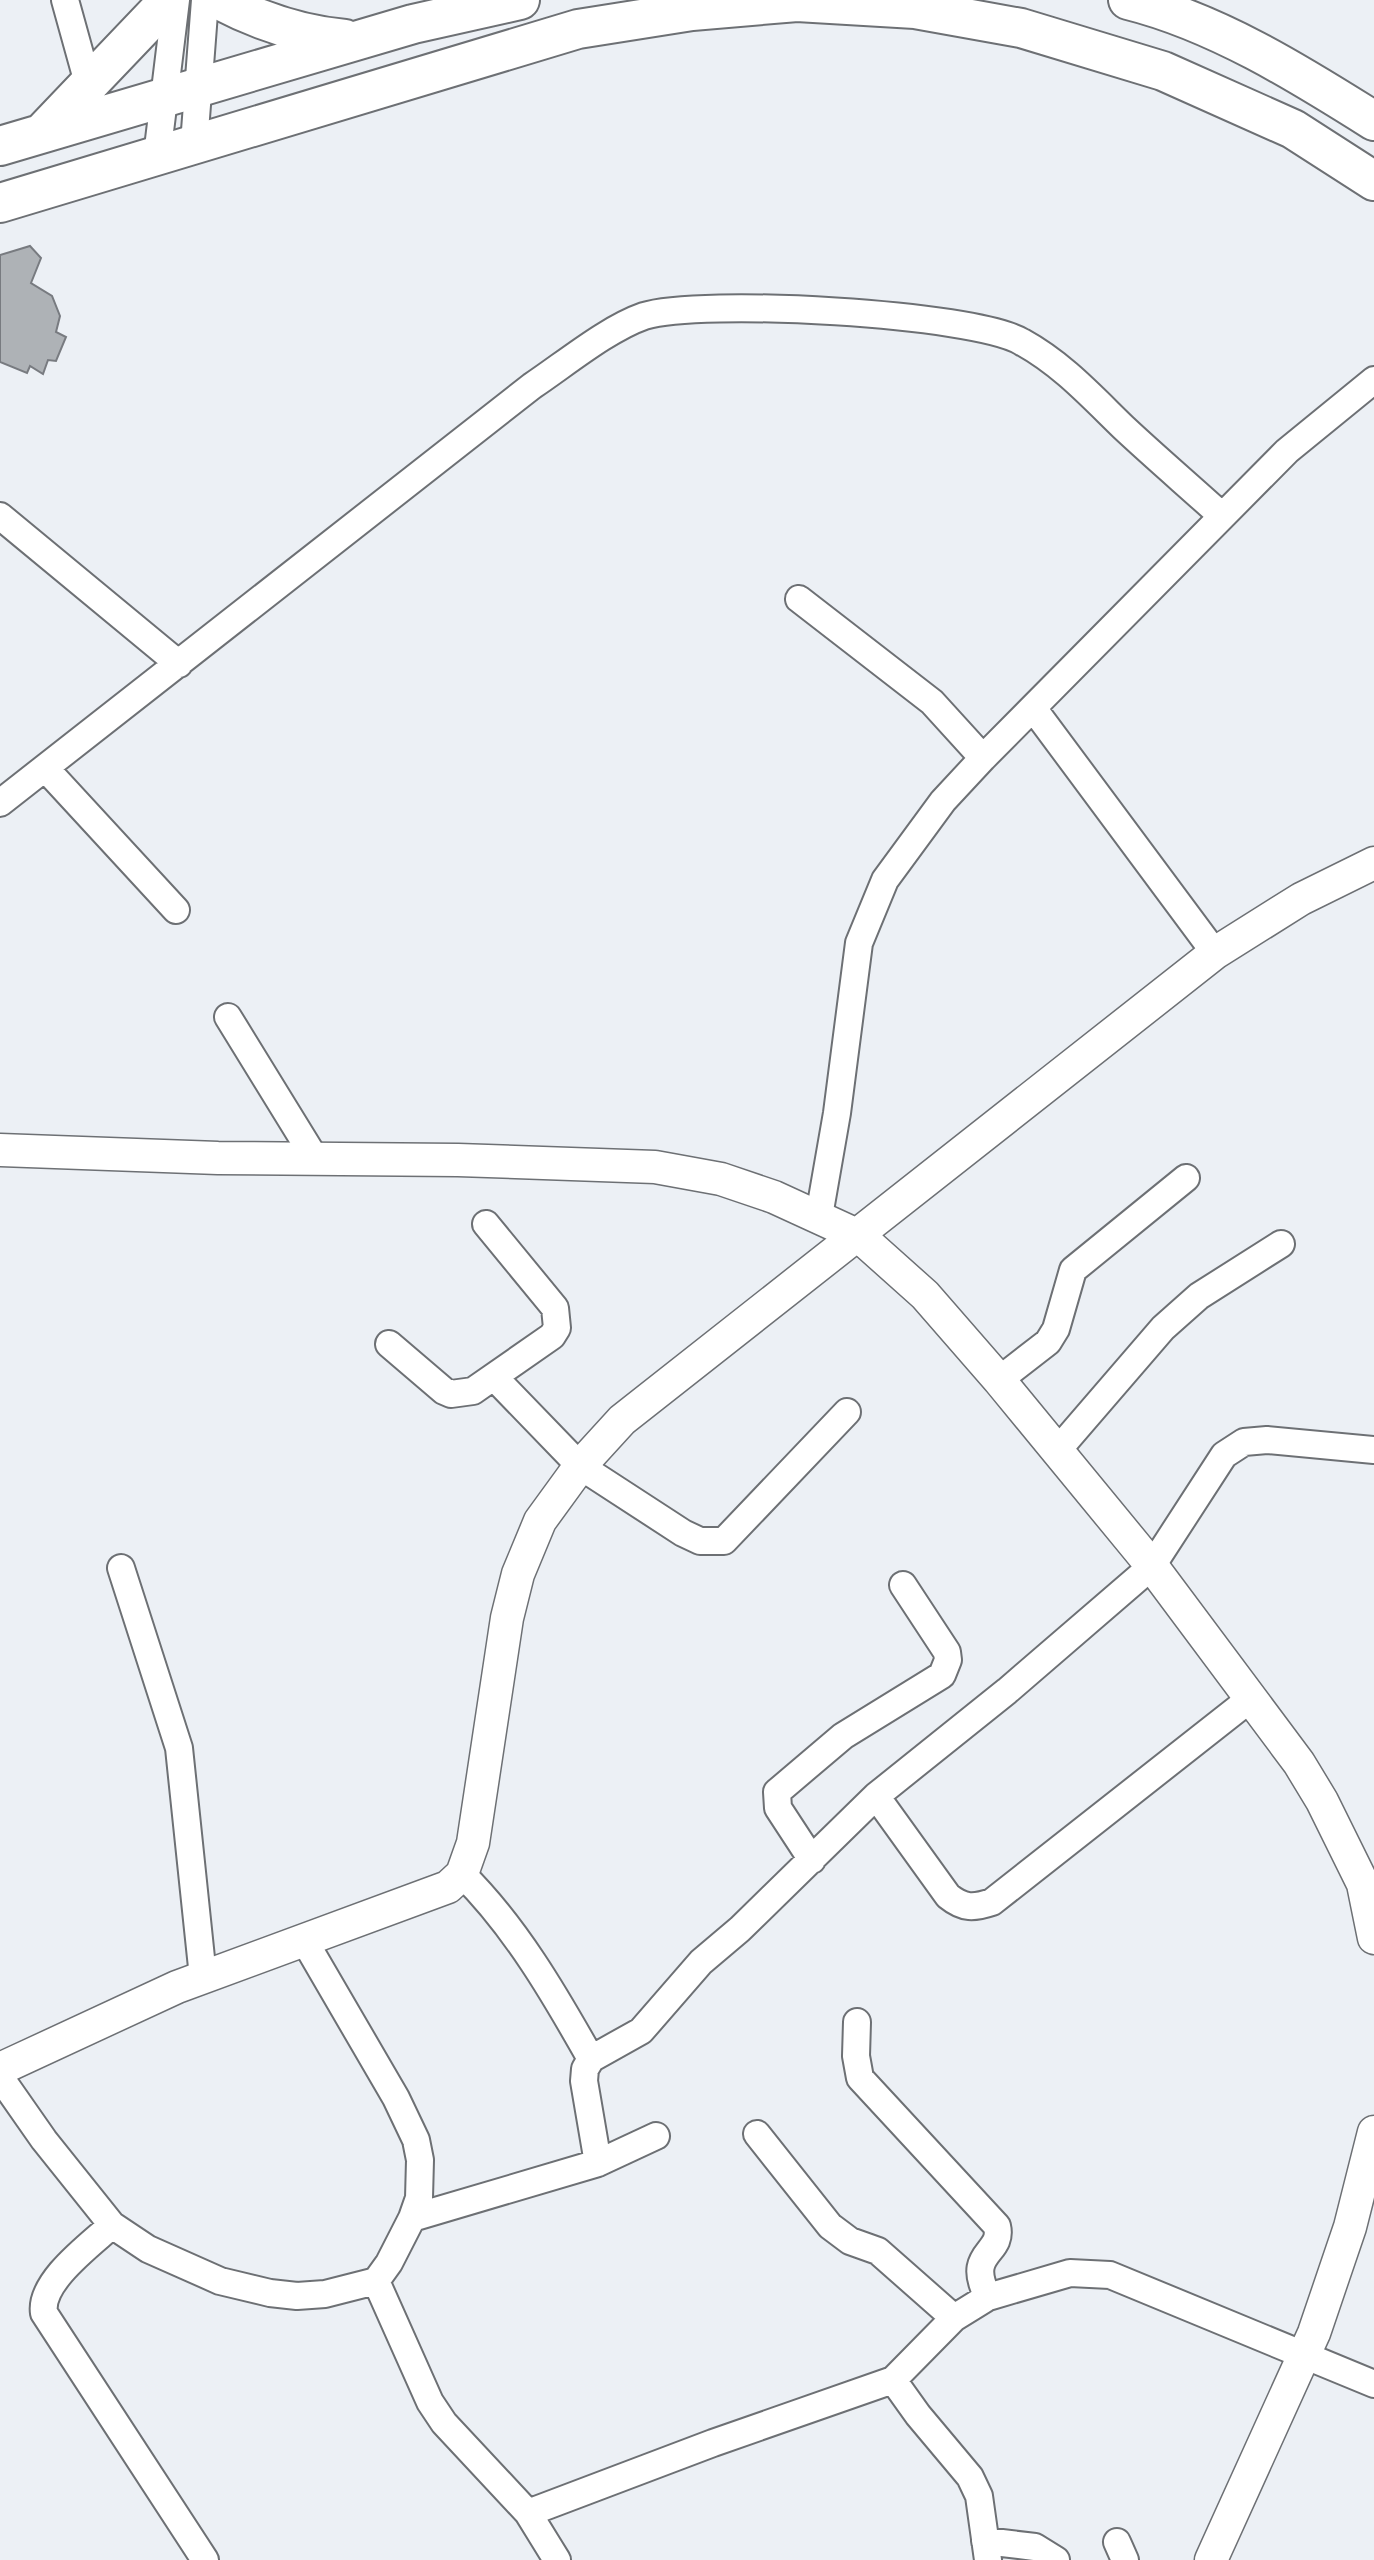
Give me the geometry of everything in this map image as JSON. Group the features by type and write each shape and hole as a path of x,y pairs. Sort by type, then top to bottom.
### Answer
{"main road":[{"path":"43,132 169,0"},
{"path":"219,0 255,17 311,36 358,41"},
{"path":"0,145 180,95 358,41 412,12 520,0"},
{"path":"1128,0 1161,8 1251,49 1374,121"},
{"path":"0,203 578,29 692,11 797,2 915,9 1021,28 1163,71 1293,129 1374,181"}],"street":[{"path":"65,0 88,83"},
{"path":"176,0 180,95 194,144"},
{"path":"157,156 180,95 205,0"},
{"path":"0,803 532,386 599,341 643,317 680,309 726,308 887,317 953,324 1020,340 1067,371 1222,516"},
{"path":"819,1216 837,1113 859,943 885,880 943,802 983,758 1287,451 1374,380"},
{"path":"0,516 179,664"},
{"path":"799,599 932,702 983,758"},
{"path":"1033,708 1215,953"},
{"path":"46,769 176,910"},
{"path":"0,2069 131,2006 202,1977 449,1887 463,1874 473,1843 507,1618 518,1574 540,1521 580,1466 622,1420 1215,953 1301,899 1374,863"},
{"path":"228,1017 316,1160"},
{"path":"0,1150 655,1167 721,1178 819,1216 859,1236 925,1295 999,1380 1152,1566 1250,1699 1322,1801 1363,1884 1374,1938"},
{"path":"999,1380 1048,1342 1056,1329 1073,1270 1186,1178"},
{"path":"389,1344 451,1394 473,1391 552,1336 557,1317 555,1308 486,1224"},
{"path":"1057,1451 1163,1328 1199,1296 1281,1244"},
{"path":"494,1377 580,1466 683,1533 700,1541 724,1541 847,1412"},
{"path":"598,2163 584,2081 585,2069 591,2059 641,2031 701,1962 812,1860 876,1796 1007,1691 1152,1566 1224,1455 1244,1442 1267,1440 1374,1450"},
{"path":"121,1568 179,1748 202,1977"},
{"path":"812,1860 778,1808 777,1792 843,1735 942,1675 946,1668 947,1652 903,1585"},
{"path":"876,1796 948,1896 960,1906 975,1907 992,1902 1250,1699"},
{"path":"463,1874 489,1900 513,1933 591,2059"},
{"path":"0,2077 44,2140 112,2225 148,2249 220,2281 297,2296 325,2294 376,2281 389,2263 412,2218 422,2180 416,2140 396,2098 304,1940"},
{"path":"857,2022 856,2056 860,2078 997,2226 999,2234 978,2269 978,2279 988,2297"},
{"path":"1211,2560 1305,2356 1350,2227 1374,2132"},
{"path":"757,2134 830,2226 850,2241 878,2251 954,2318"},
{"path":"412,2218 598,2163 656,2136"},
{"path":"112,2225 51,2284 42,2303 44,2314 205,2560"},
{"path":"528,2513 713,2443 893,2380 954,2318 988,2297 1070,2273 1110,2275 1374,2384"},
{"path":"376,2281 429,2402 444,2423 528,2513 557,2560"},
{"path":"893,2380 918,2415 970,2477 979,2496 986,2551 1035,2546 1056,2560"}],"building":[{"path":"30,246 41,258 31,283 52,296 60,316 56,332 66,337 56,361 48,360 43,374 30,366 27,373 0,362 0,255"}]}
